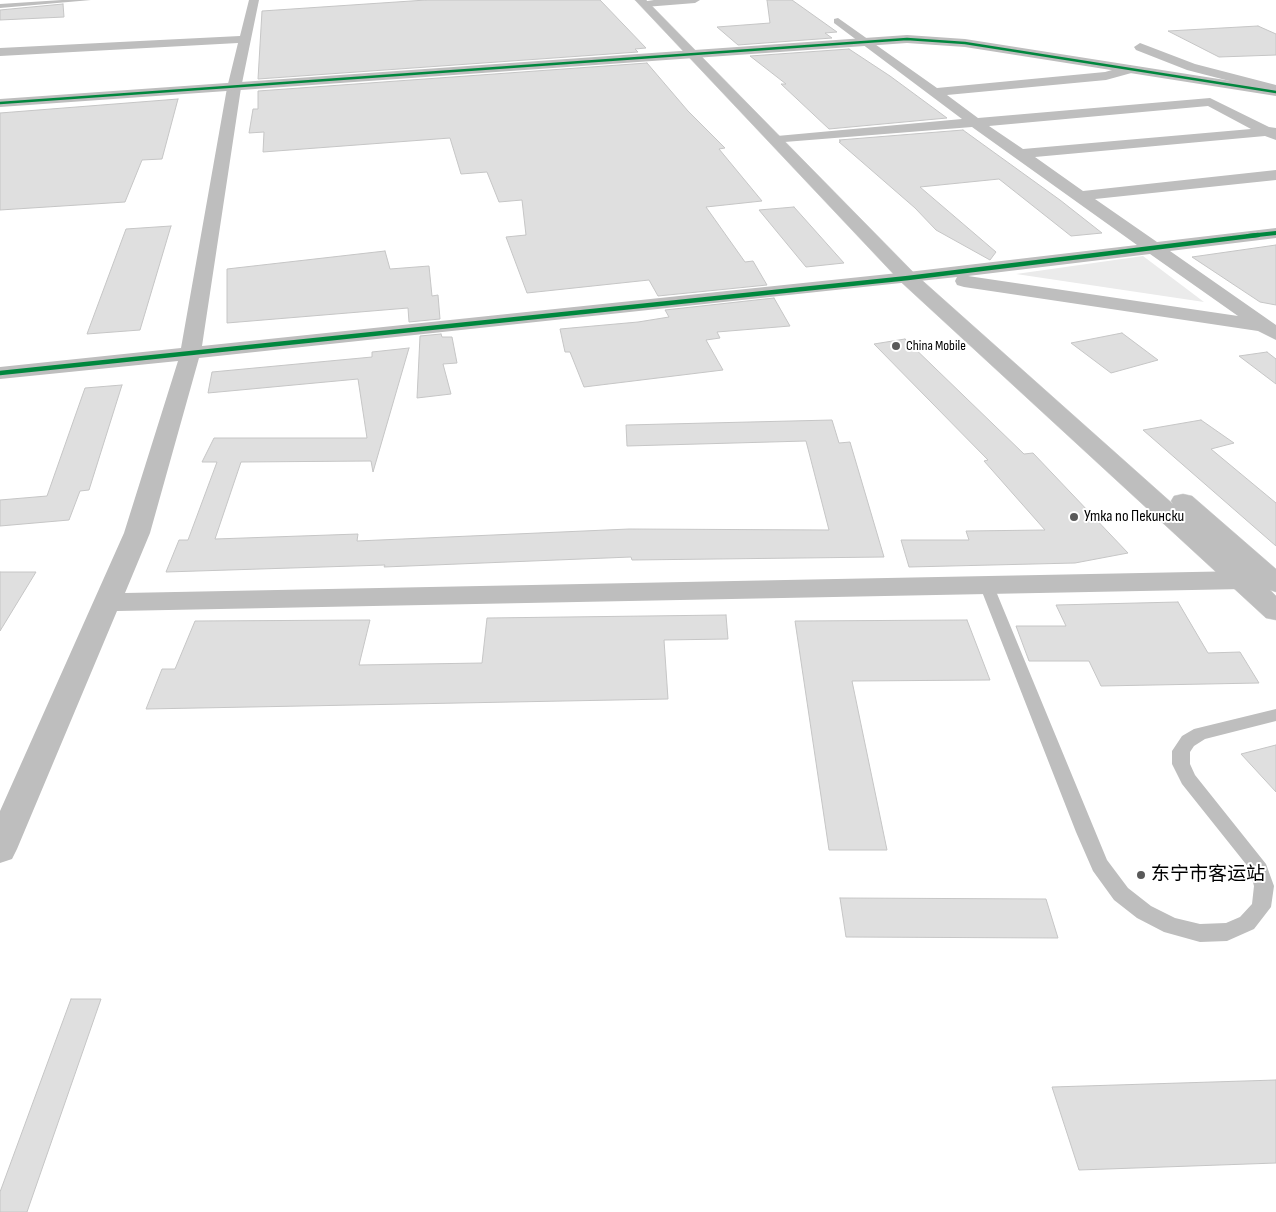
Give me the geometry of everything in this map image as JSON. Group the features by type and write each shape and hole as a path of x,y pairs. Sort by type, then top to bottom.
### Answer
{"main road":[{"path":"0,848 138,533 190,354 234,88 254,0"},
{"path":"649,2 695,0"},
{"path":"649,2 784,140 908,278 1261,579"},
{"path":"838,21 976,123 1152,248 1272,329"},
{"path":"0,52 245,39"},
{"path":"0,104 907,39 965,43 1130,69 1224,80 1276,90"},
{"path":"1140,47 1224,80"},
{"path":"934,92 1106,76 1130,69"},
{"path":"1210,102 1224,80"},
{"path":"784,140 1210,102 1273,133"},
{"path":"1021,154 1273,133"},
{"path":"784,140 930,276 1094,422"},
{"path":"1079,196 1276,175"},
{"path":"0,373 930,276 1276,233"},
{"path":"930,276 1272,329"},
{"path":"1168,488 1261,579 1276,610"},
{"path":"108,602 1261,579"}],"lane":[{"path":"0,6 88,0"},
{"path":"986,584 1100,865 1121,894 1144,912 1171,926 1200,933 1226,932 1248,923 1261,907 1264,886 1258,864 1188,779 1181,764 1181,752 1188,741 1200,734 1276,716"}],"shaded area":[{"path":"1143,256 1204,302 1016,274"}],"building":[{"path":"426,0 600,0 646,48 635,49 638,52 258,79 262,11"},
{"path":"767,0 792,0 837,32 825,33 832,38 738,45 717,27 770,23"},
{"path":"63,4 64,17 0,20 0,10"},
{"path":"1258,26 1276,34 1276,55 1219,57 1168,31"},
{"path":"849,49 890,76 947,118 829,129 781,84 786,84 750,56"},
{"path":"647,63 688,111 725,148 719,149 762,201 706,207 745,262 753,261 767,285 658,296 649,280 527,293 506,237 526,235 522,200 499,202 487,172 461,174 450,138 263,152 264,132 249,133 253,109 258,109 258,91"},
{"path":"178,99 162,159 142,160 125,202 0,210 0,113"},
{"path":"963,130 1060,200 1102,233 1071,236 999,179 920,187 996,252 990,260 936,230 915,208 839,142 841,141 839,140"},
{"path":"794,207 844,263 806,267 759,210"},
{"path":"171,226 140,330 87,334 126,229"},
{"path":"1276,245 1276,305 1260,302 1192,257"},
{"path":"385,251 390,269 429,266 432,296 438,295 440,319 409,322 408,308 227,323 227,269"},
{"path":"774,298 790,326 717,332 720,338 706,340 723,370 584,387 570,352 565,352 560,329 638,322 669,317 665,310"},
{"path":"1122,333 1158,360 1111,373 1071,343"},
{"path":"441,334 442,337 452,337 457,363 443,364 451,394 417,398 420,336"},
{"path":"905,339 1024,454 1033,453 1128,553 1075,563 909,567 901,540 969,540 966,531 1045,530 984,461 988,460 874,344"},
{"path":"409,348 373,472 371,461 241,462 215,539 358,534 357,541 629,529 829,530 806,441 627,446 626,425 832,420 839,443 850,442 884,557 632,560 631,557 384,567 385,565 166,572 179,540 188,540 217,462 202,462 214,438 367,438 358,379 208,393 212,372 372,357 372,352"},
{"path":"1267,352 1276,359 1276,384 1239,356"},
{"path":"122,385 89,490 80,491 69,520 0,526 0,500 47,496 85,388"},
{"path":"1201,420 1234,443 1211,449 1276,503 1276,546 1143,430"},
{"path":"0,572 36,572 0,631"},
{"path":"1178,602 1208,653 1240,652 1259,683 1101,686 1089,661 1029,661 1016,626 1066,626 1056,605"},
{"path":"726,615 728,639 664,640 668,699 146,709 162,669 175,669 195,621 370,620 359,665 482,663 487,618"},
{"path":"967,620 990,680 852,681 887,850 829,850 795,621"},
{"path":"1276,745 1276,792 1241,754"},
{"path":"840,898 1046,899 1058,938 846,937"},
{"path":"71,999 101,999 27,1212 0,1212 0,1192"},
{"path":"1276,1080 1276,1163 1079,1170 1052,1087"}],"cycle path":[{"path":"0,103 907,39 965,43 1276,92"},
{"path":"0,373 908,278 1276,233"}],"place":[{"name":"China Mobile","path":"896,346"},
{"name":"Утка по Пекински","path":"1074,517"},
{"name":"东宁市客运站","path":"1141,875"}]}
